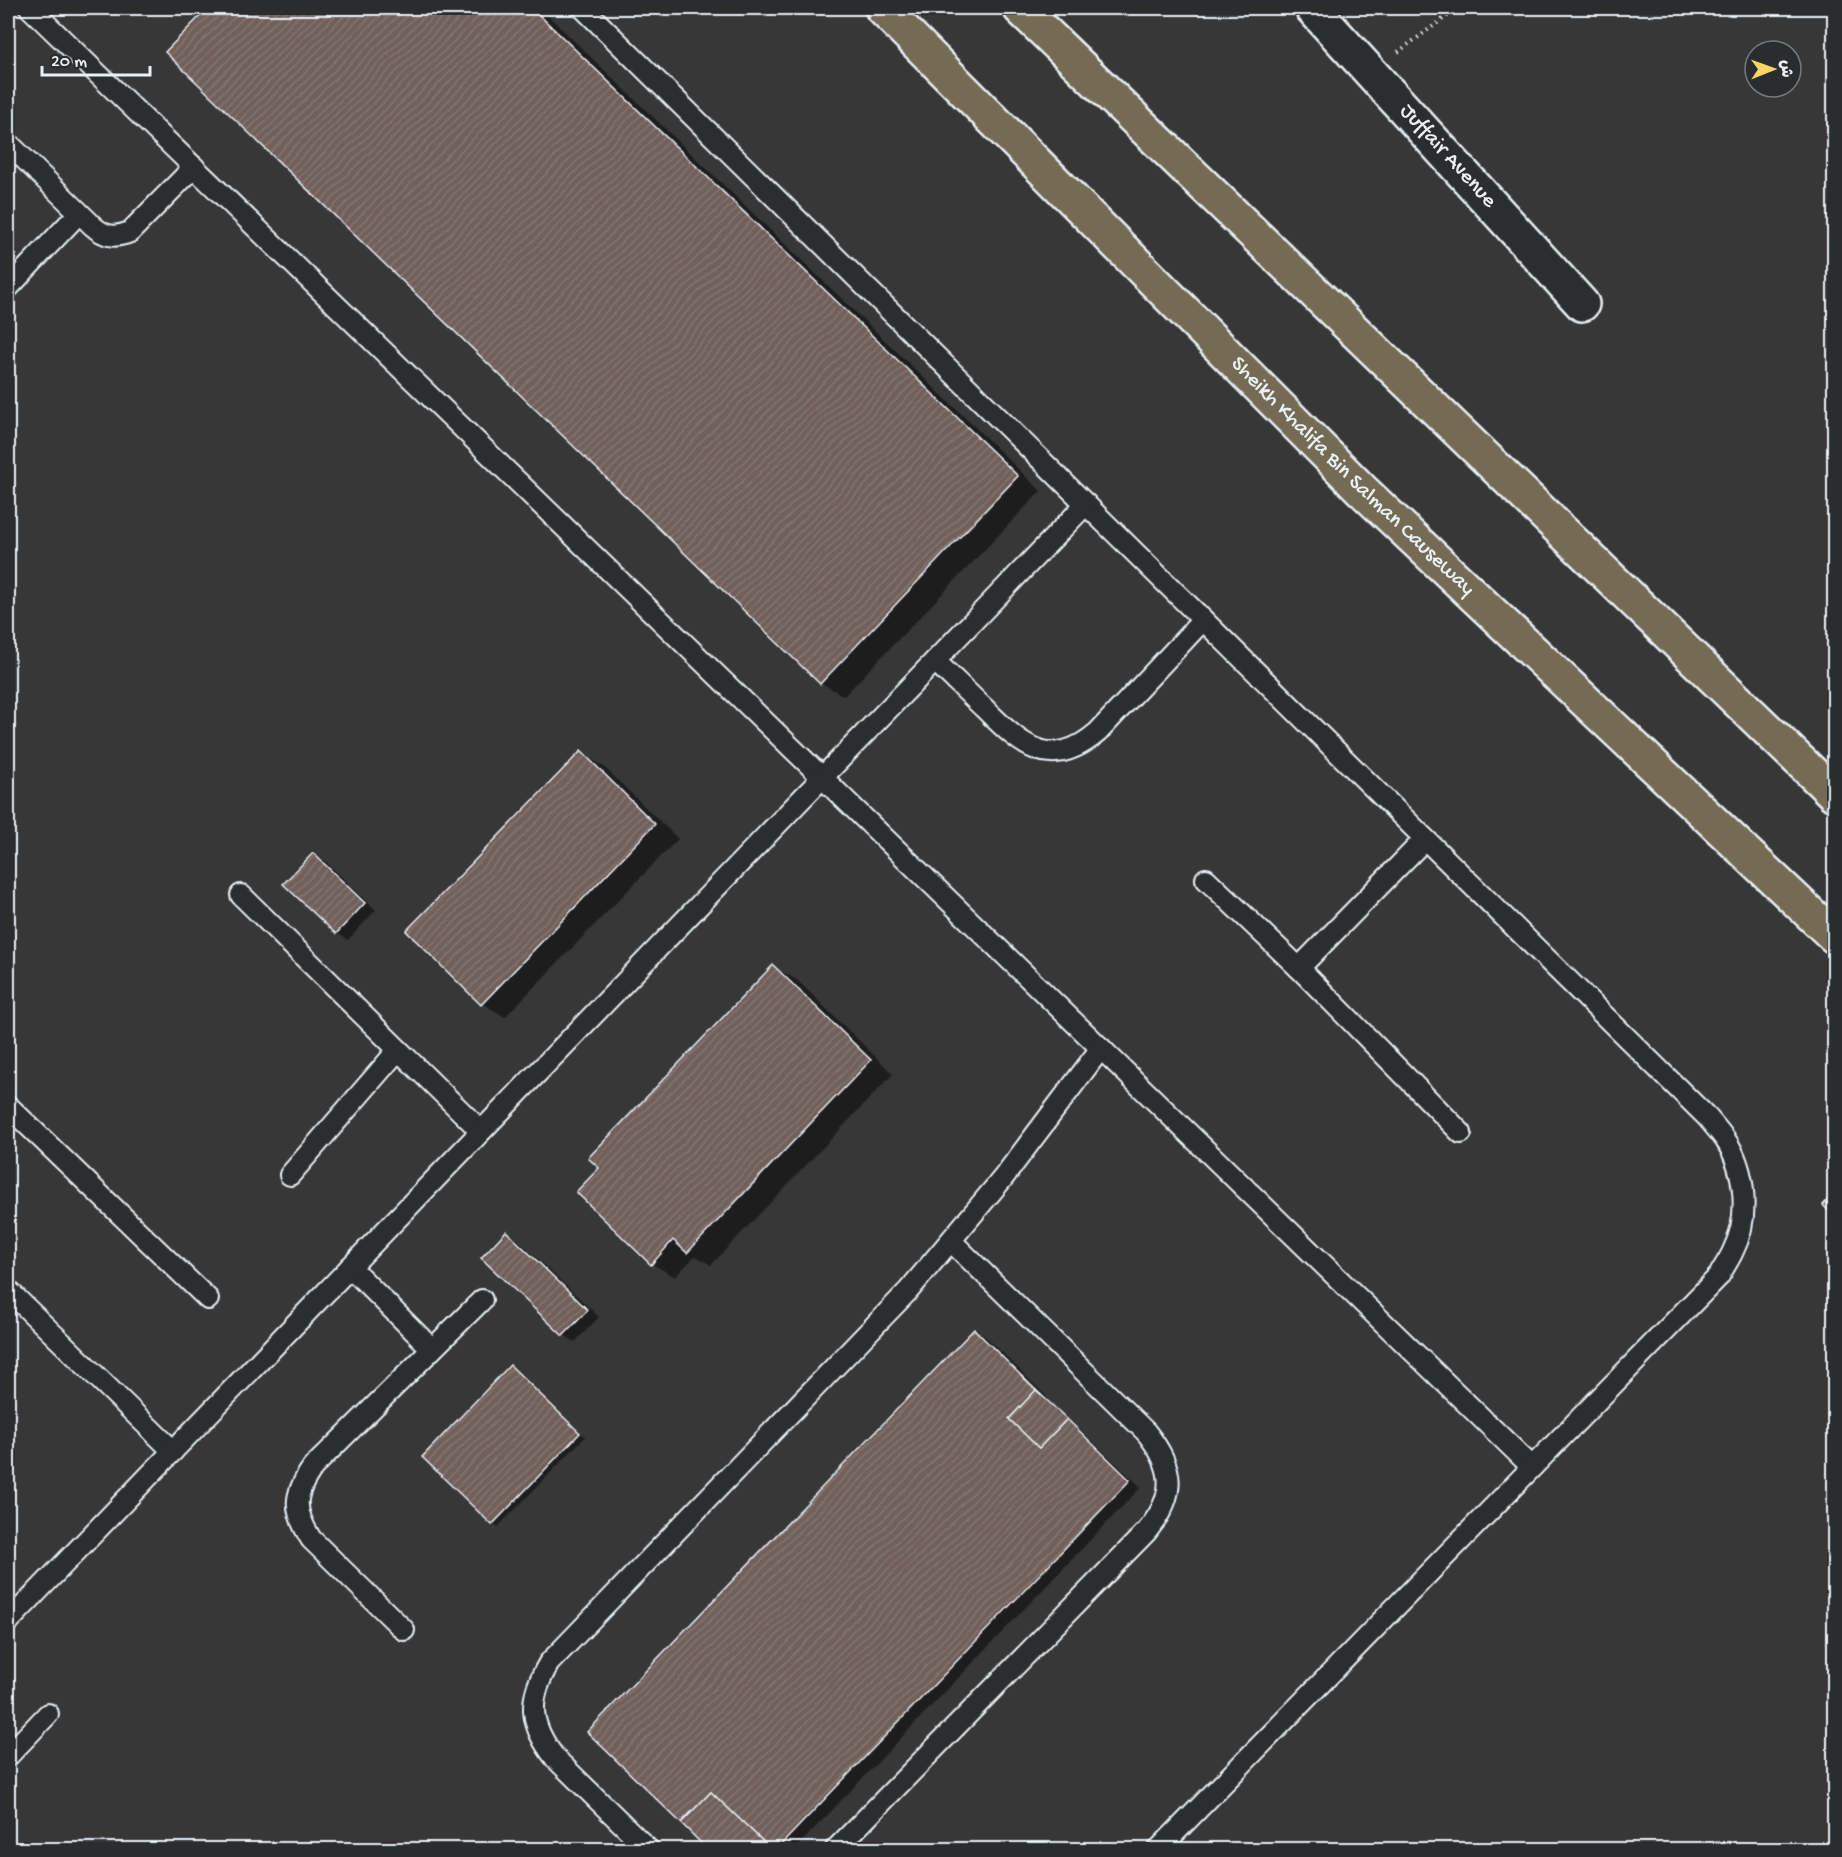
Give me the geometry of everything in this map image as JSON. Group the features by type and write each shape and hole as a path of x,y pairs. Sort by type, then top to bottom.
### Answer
{"highway":[{"name":"Sheikh Khalifa Bin Salman Causeway","path":"882,8 1362,490 1834,936"},
{"path":"1020,8 1834,794"}],"street":[{"name":"Juffair Avenue","path":"1312,8 1582,304"}],"lane":[{"path":"31,8 1532,1467"},
{"path":"583,8 1707,1117 1725,1139 1738,1166 1743,1194 1742,1223 1734,1251 1719,1276 1158,1850"},
{"path":"8,143 100,233 111,236 121,236 130,232 194,167"},
{"path":"8,288 79,213"},
{"path":"8,1622 1086,504"},
{"path":"935,661 1014,738 1031,747 1048,752 1066,750 1084,744 1098,732 1203,620"},
{"path":"1299,968 1425,838"},
{"path":"1206,879 1299,968 1461,1133"},
{"path":"241,895 481,1131"},
{"path":"649,1850 556,1759 543,1743 535,1723 534,1702 538,1681 549,1663 909,1290 1003,1179 1101,1048"},
{"path":"290,1175 398,1050"},
{"path":"8,1106 208,1299"},
{"path":"835,1850 1147,1531 1161,1513 1168,1492 1168,1470 1160,1449 1146,1432 951,1241"},
{"path":"350,1267 432,1349"},
{"path":"8,1290 172,1451"},
{"path":"404,1630 310,1539 300,1522 297,1502 302,1483 313,1467 482,1300"},
{"path":"8,1756 48,1714"}],"path":[{"path":"1371,72 1458,8"}],"building":[{"path":"208,8 532,8 1018,476 820,684 165,52"},
{"path":"581,751 655,824 481,1005 406,931"},
{"path":"313,853 365,903 336,934 283,884"},
{"path":"773,965 871,1060 687,1253 673,1240 651,1265 576,1192 599,1168 588,1158"},
{"path":"1834,1193 1834,1217 1823,1205"},
{"path":"506,1231 588,1310 563,1336 481,1258"},
{"path":"974,1329 1036,1390 1009,1419 1039,1448 1067,1419 1130,1480 776,1850 772,1850 711,1792 681,1823 587,1732"},
{"path":"510,1365 580,1433 492,1525 422,1457"},
{"path":"1036,1390 1067,1419 1039,1448 1009,1419"},
{"path":"711,1792 772,1850 708,1850 681,1823"}]}
